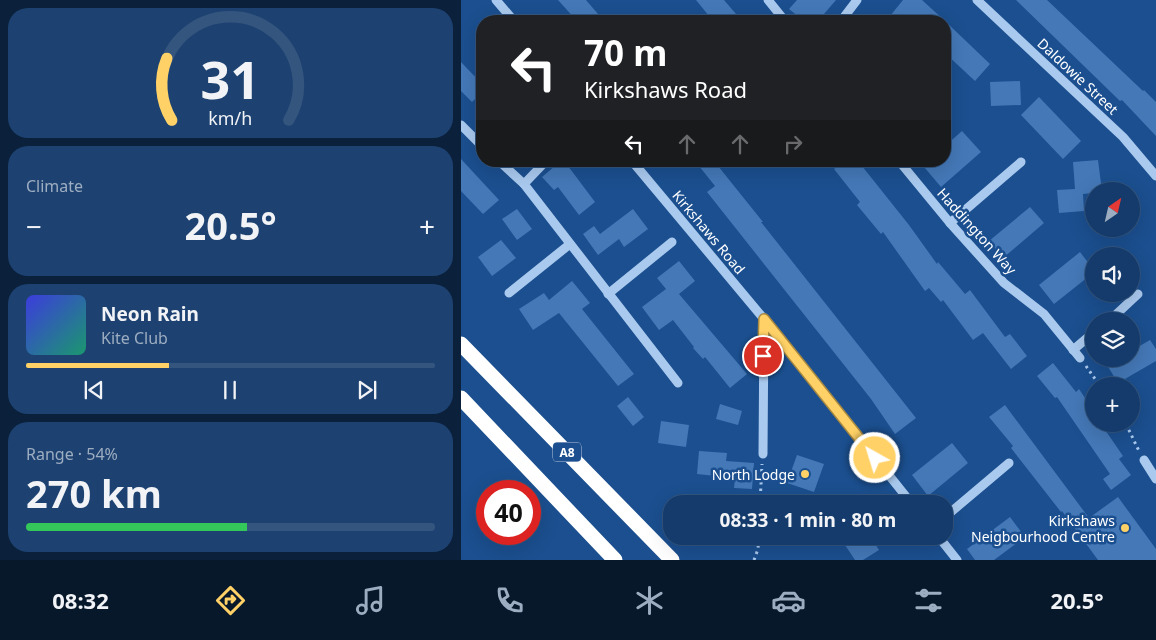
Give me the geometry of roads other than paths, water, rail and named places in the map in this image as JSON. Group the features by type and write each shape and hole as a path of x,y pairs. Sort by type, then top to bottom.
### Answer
{"highway":[{"name":"A8","path":"461,344 672,560"},
{"path":"461,398 615,560"}],"street":[{"path":"496,0 509,15"},
{"path":"768,0 780,15"},
{"path":"846,15 857,0"},
{"name":"Daldowie Street","path":"977,0 1123,137 1156,176"},
{"path":"461,125 476,140"},
{"path":"950,223 1021,162"},
{"path":"506,167 524,184 678,384"},
{"path":"524,184 540,167"},
{"name":"Kirkshaws Road","path":"637,167 764,319 905,495"},
{"name":"Haddington Way","path":"904,167 950,223 1004,283 1044,314 1080,358"},
{"path":"608,294 672,242"},
{"path":"509,293 570,244"},
{"path":"1119,312 1129,302"},
{"path":"763,454 764,319"},
{"path":"1073,350 1085,340"},
{"path":"1144,460 1156,479"},
{"path":"953,509 1009,463"},
{"path":"946,545 957,560"}],"place":[{"name":"North Lodge","path":"805,474"},
{"name":"Kirkshaws Neigbourhood Centre","path":"1125,528"}]}
